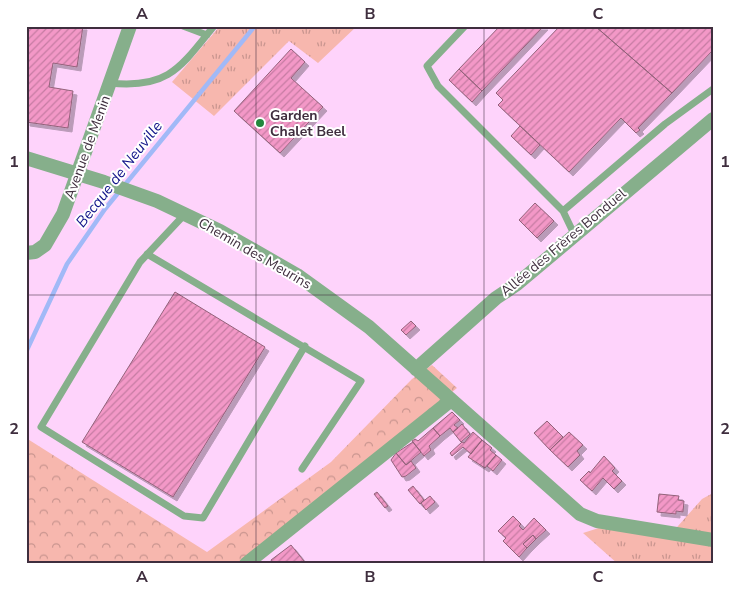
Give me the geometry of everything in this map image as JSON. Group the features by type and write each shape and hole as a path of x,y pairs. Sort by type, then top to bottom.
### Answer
{"street":[{"name":"Avenue de Menin","path":"26,253 35,252 49,238 63,214 130,26"},
{"name":"Allée des Frères Bonduel","path":"416,369 496,298 517,284 574,234 713,119"},
{"name":"Chemin des Meurins","path":"27,159 78,173 134,192 185,214 252,248 313,285 358,318 580,514 597,521 713,540"},
{"path":"246,564 450,400"}],"lane":[{"path":"182,26 207,35"},
{"path":"110,83 135,85 156,82 176,71 214,26"},
{"path":"465,26 427,66 438,86 563,211 574,234"},
{"path":"563,211 665,124 713,89"},
{"path":"185,214 140,262 41,427 184,516 203,518 305,346"},
{"path":"147,254 305,346 361,381 302,469"}],"green space":[{"path":"220,26 357,26 318,63 289,41 214,116 172,82"},
{"path":"432,365 457,388 241,564 26,564 26,438 207,552 331,462 412,379"},
{"path":"713,493 713,564 618,564 583,533 602,527 670,535 702,499"}],"building":[{"path":"26,26 83,26 77,67 53,63 49,87 73,91 68,128 26,122"},
{"path":"500,26 544,26 482,91 459,69"},
{"path":"560,26 595,26 672,93 638,128 640,130 636,133 621,118 569,172 498,105 503,100 496,93"},
{"path":"595,26 711,26 713,50 672,93"},
{"path":"291,49 305,62 291,78 323,107 280,153 234,111"},
{"path":"459,69 482,91 472,102 449,80"},
{"path":"520,126 540,145 531,155 511,136"},
{"path":"535,203 554,221 537,238 519,220"},
{"path":"175,292 265,347 173,497 82,442"},
{"path":"411,321 416,326 406,335 401,330"},
{"path":"452,412 460,420 454,425 458,428 453,432 450,428 440,436 433,428"},
{"path":"547,421 563,437 550,450 534,433"},
{"path":"462,424 470,434 461,442 453,432"},
{"path":"433,428 440,436 429,446 431,450 424,456 412,441 415,439 418,441"},
{"path":"473,432 482,440 471,454 463,447 452,456 450,453 462,442 464,443"},
{"path":"569,432 583,445 577,451 580,455 568,467 550,450"},
{"path":"482,440 492,448 490,450 496,455 485,468 468,457"},
{"path":"413,442 421,452 406,465 396,453"},
{"path":"396,453 406,465 411,461 416,468 406,476 402,477 391,460"},
{"path":"496,455 502,460 493,471 487,466"},
{"path":"604,456 615,468 612,471 622,481 614,489 603,478 592,491 580,480 589,471 590,473"},
{"path":"413,486 424,500 420,504 408,490"},
{"path":"377,492 388,506 385,508 374,494"},
{"path":"659,494 679,496 678,500 684,501 683,512 676,511 676,514 657,512"},
{"path":"430,496 435,502 426,510 421,503"},
{"path":"513,516 521,524 519,526 523,530 534,518 546,530 536,539 533,535 523,544 527,548 519,557 503,541 506,538 498,531"},
{"path":"533,535 536,539 527,548 523,544"},
{"path":"291,545 304,561 301,564 294,562 292,564 273,564 271,560"}],"waterway":[{"name":"Becque de Neuville","path":"26,352 67,264 105,209 255,26"}],"place":[{"name":"Garden Chalet Beel","path":"260,123"}]}
